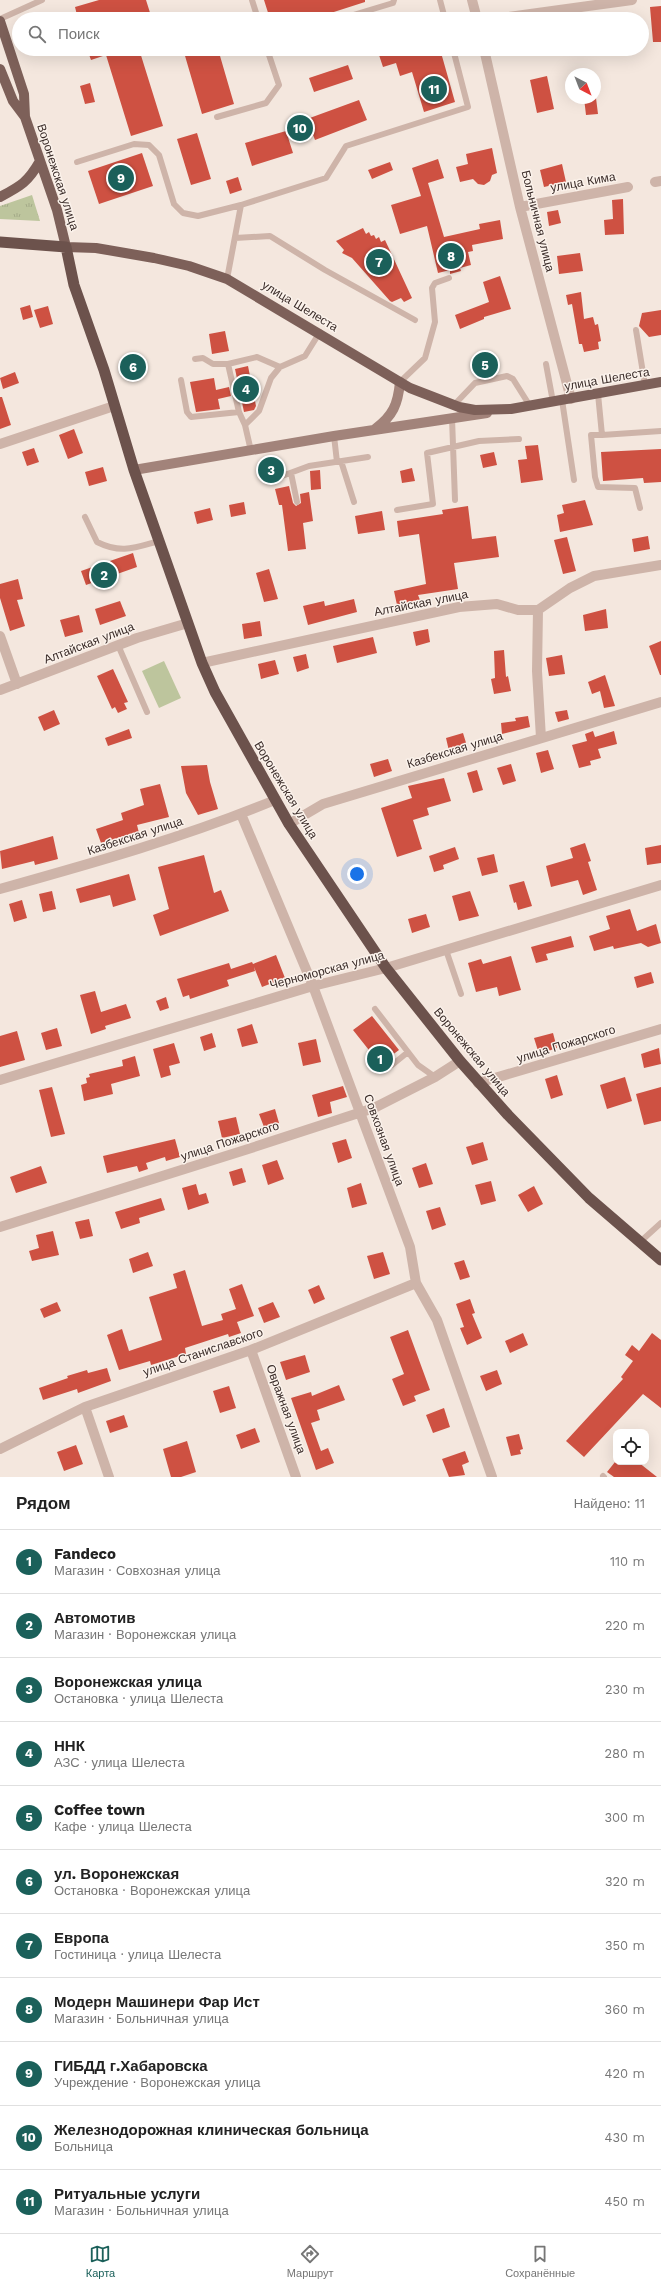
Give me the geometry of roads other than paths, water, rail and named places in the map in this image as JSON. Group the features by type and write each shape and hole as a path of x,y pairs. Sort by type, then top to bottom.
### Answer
{"highway":[{"path":"0,242 66,247"},
{"name":"Воронежская улица","path":"66,247 74,285 134,470 202,663 215,692 289,824 386,968 478,1083 558,1168 661,1260"}],"main road":[{"name":"Воронежская улица","path":"0,20 24,94 24,117"},
{"name":"Воронежская улица","path":"0,69 13,101 24,117 57,210 66,247"},
{"path":"0,197 22,186 29,180 40,161"},
{"name":"улица Шелеста","path":"66,247 102,249 154,258 189,266 228,279 320,332 400,382 454,405 475,410 510,409"},
{"path":"374,430 394,412 398,401 400,382"},
{"name":"улица Шелеста","path":"134,470 334,436 530,406 661,382"}],"street":[{"path":"472,0 475,12"},
{"path":"544,12 632,0"},
{"name":"Больничная улица","path":"486,56 562,400"},
{"name":"улица Кима","path":"520,207 628,188"},
{"path":"0,444 114,406"},
{"path":"540,738 537,671 538,610 570,588 594,576 661,565"},
{"name":"Алтайская улица","path":"202,663 459,607 497,604 518,610 538,610"},
{"name":"Алтайская улица","path":"0,690 118,646 188,623"},
{"path":"0,636 17,684"},
{"name":"Казбекская улица","path":"289,824 323,804 661,702"},
{"name":"Казбекская улица","path":"0,889 123,855 241,814 275,800"},
{"name":"Совхозная улица","path":"241,814 313,986 410,1247 416,1283 437,1320 492,1477"},
{"name":"Черноморская улица","path":"0,1080 313,986 386,968 661,884"},
{"name":"улица Пожарского","path":"478,1083 661,1029"},
{"name":"улица Пожарского","path":"0,1226 360,1113 435,1077 460,1061"},
{"name":"улица Станиславского","path":"0,1449 85,1407 251,1350 416,1283"},
{"name":"Овражная улица","path":"251,1350 296,1477"},
{"path":"85,1407 109,1477"}],"lane":[{"path":"17,12 42,0"},
{"path":"252,0 256,12"},
{"path":"363,12 393,3 394,0"},
{"path":"440,0 443,12"},
{"path":"0,20 12,14"},
{"path":"217,117 266,103 279,85 269,56"},
{"path":"77,162 134,144 149,145 159,155 174,204 183,213 198,216 241,205 326,178 346,146 468,108 455,56"},
{"path":"228,279 241,205"},
{"path":"235,238 270,236 325,270 415,320"},
{"path":"400,382 426,358 435,322 432,288 435,283 450,278"},
{"path":"636,330 645,385"},
{"path":"245,425 256,416 266,387 280,367 305,356 320,332"},
{"path":"194,359 203,358 212,364 228,364 257,357 280,367"},
{"path":"228,364 239,412 245,425 251,450"},
{"path":"546,364 562,400 574,480"},
{"path":"454,405 475,383 507,376 513,379 530,406"},
{"path":"181,380 187,412 191,417 239,412"},
{"path":"598,394 602,435"},
{"path":"452,418 455,500"},
{"path":"640,508 635,488 598,487 595,477 591,436 661,431"},
{"path":"334,436 339,461 354,502"},
{"path":"397,510 433,504 426,453 479,441 519,439"},
{"path":"282,476 309,466 368,457"},
{"path":"291,473 297,502"},
{"path":"85,517 97,542 114,550 126,550 159,541"},
{"path":"118,646 147,712"},
{"path":"446,950 460,994"},
{"path":"375,1009 422,1069 435,1077"},
{"path":"392,1065 408,1052"},
{"path":"640,1242 661,1223"}],"place":[{"name":"Ритуальные услуги","path":"434,89"},
{"name":"Железнодорожная клиническая больница","path":"300,128"},
{"name":"ГИБДД г.Хабаровска","path":"121,178"},
{"name":"Модерн Машинери Фар Ист","path":"451,256"},
{"name":"Европа","path":"379,262"},
{"name":"Coffee town","path":"485,365"},
{"name":"ул. Воронежская","path":"133,367"},
{"name":"ННК","path":"246,389"},
{"name":"Воронежская улица","path":"271,470"},
{"name":"Автомотив","path":"104,575"},
{"name":"Fandeco","path":"380,1059"}]}
